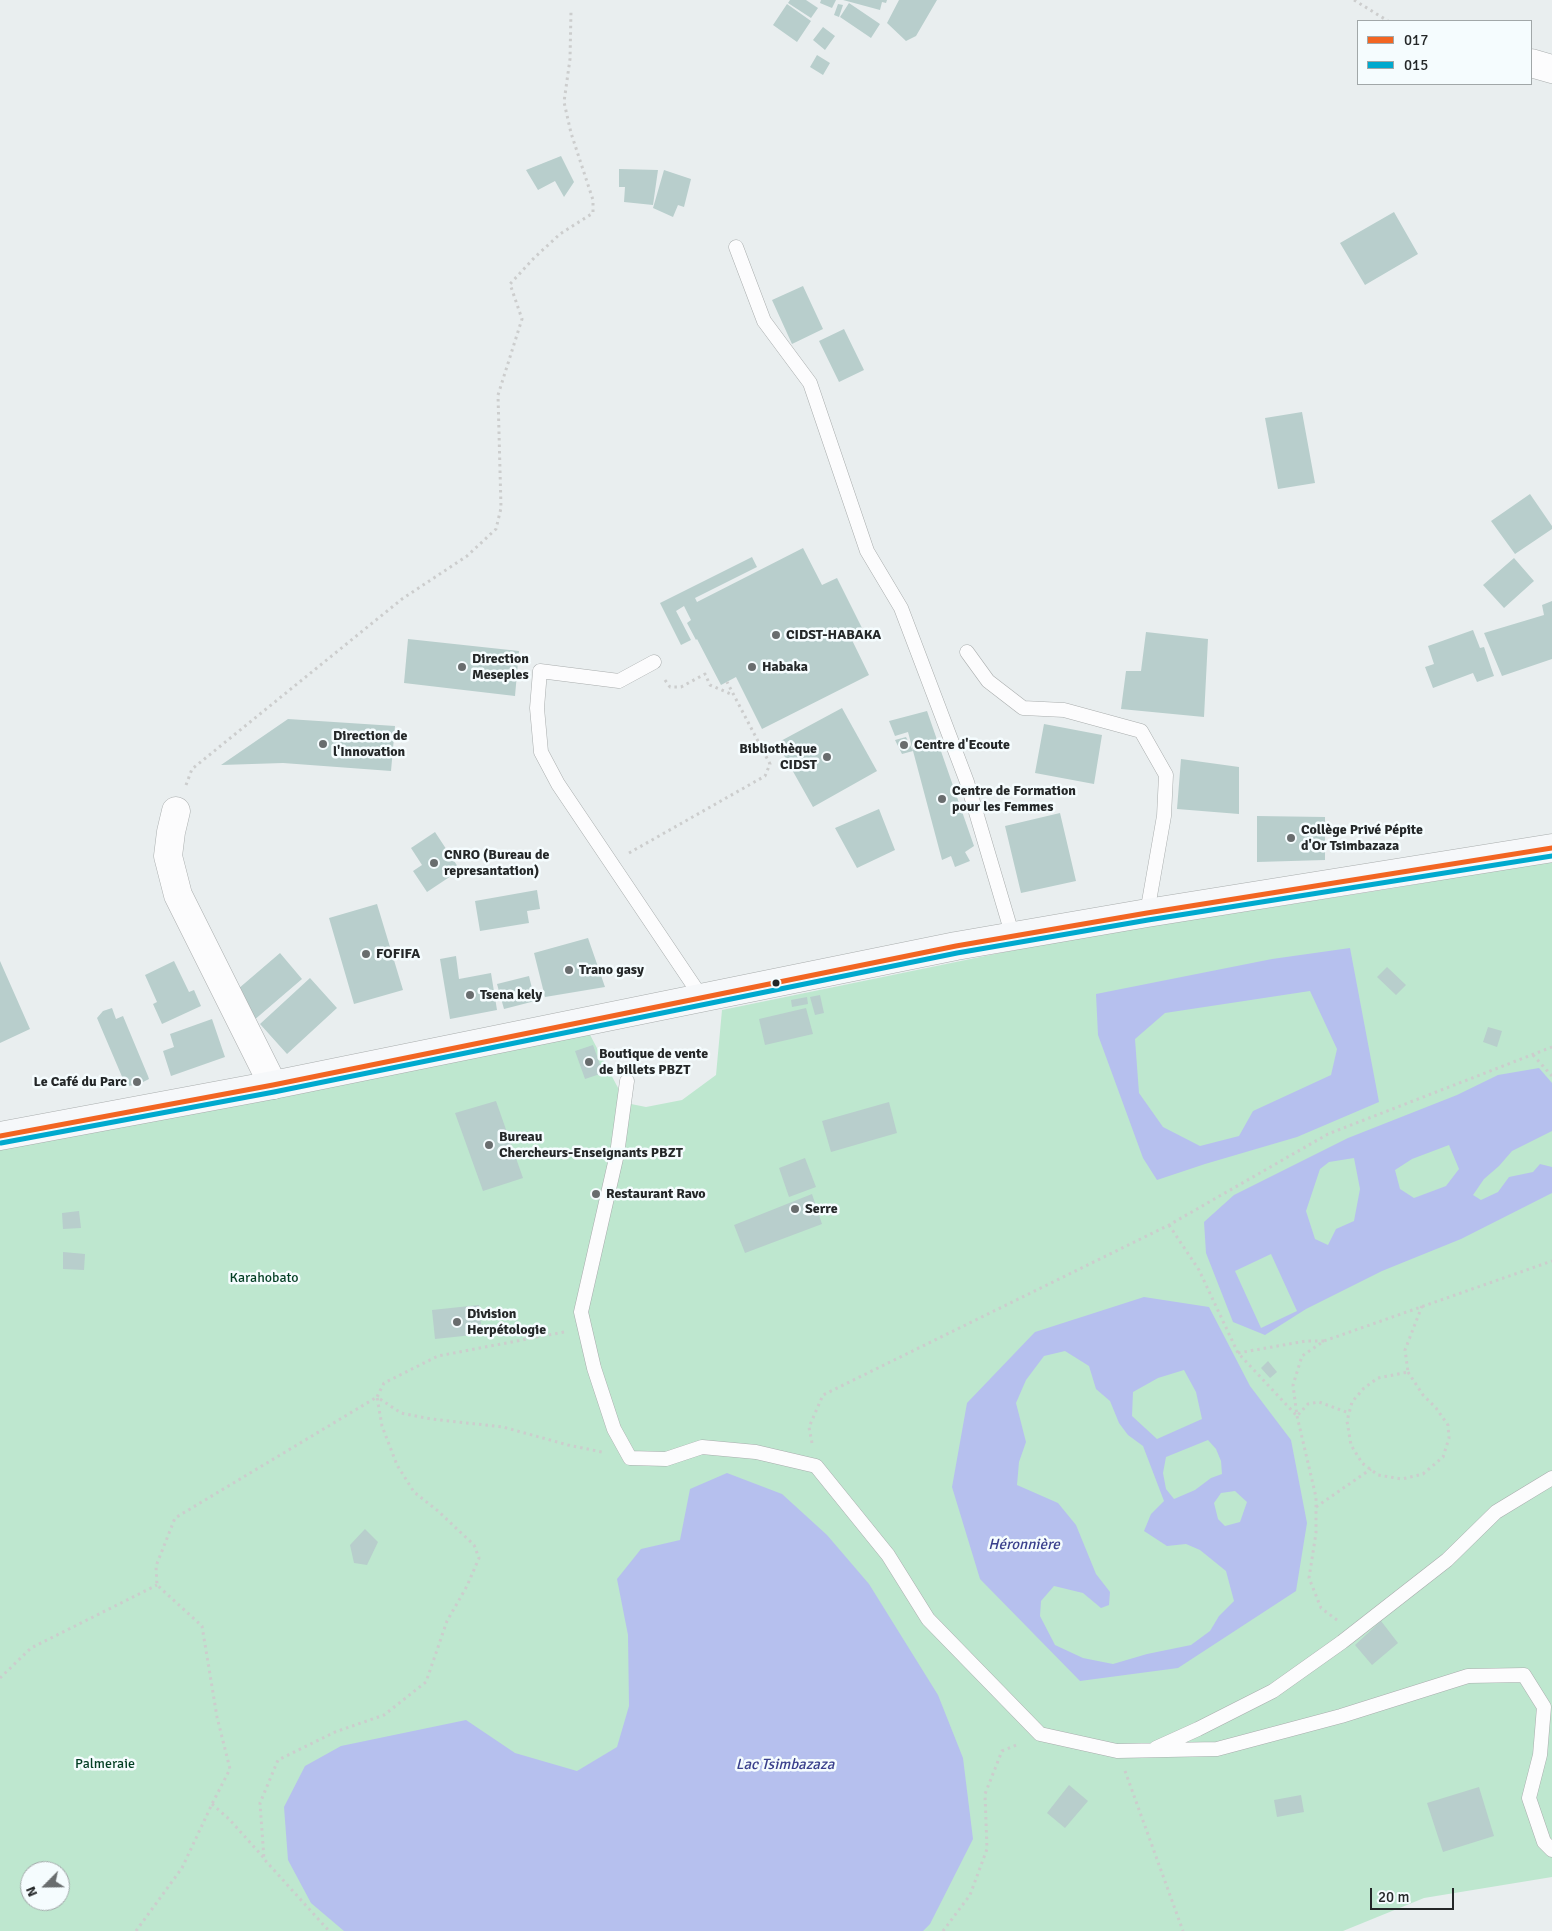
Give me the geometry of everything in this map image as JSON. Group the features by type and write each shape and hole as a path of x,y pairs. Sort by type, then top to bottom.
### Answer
{"street":[{"path":"1532,63 1552,69"},
{"path":"176,810 168,856 178,895 273,1086"},
{"path":"0,1136 273,1086 956,946 1147,912 1552,848"}],"lane":[{"path":"736,246 764,321 810,382 867,551 901,608 967,782 1013,937"},
{"path":"968,652 988,681 1023,708 1064,710 1141,731 1166,774 1164,816 1147,912"},
{"path":"654,662 619,680 540,671 537,708 541,752 558,784 702,998"},
{"path":"627,1081 617,1154 581,1312 594,1368 614,1429 630,1458 666,1459 702,1447 756,1452 816,1466 888,1555 928,1619 1040,1734 1117,1752 1217,1749 1341,1716 1468,1676 1524,1675 1544,1707 1540,1755 1529,1798 1544,1842 1552,1850"},
{"path":"1151,1750 1198,1729 1273,1691 1353,1633 1447,1560 1496,1512 1552,1478"}],"path":[{"path":"1354,0 1386,20"},
{"path":"176,810 192,769 402,599 467,556 496,529 501,508 498,395 522,319 510,284 560,234 593,213 593,200 571,133 564,102 570,59 571,11"},
{"path":"654,662 670,686 681,687 705,674 710,685 734,696"},
{"path":"611,863 765,776 770,764 727,682"},
{"path":"816,1466 809,1427 823,1395 1169,1225 1328,1134 1552,1047"},
{"path":"1533,1055 1552,1076"},
{"path":"1169,1225 1199,1270 1238,1353 1297,1416"},
{"path":"1353,1633 1321,1608 1309,1578 1316,1534 1316,1497 1297,1416 1293,1385 1302,1356 1324,1341 1552,1261"},
{"path":"1408,1372 1378,1378 1364,1388 1352,1402 1346,1421 1350,1446 1362,1463 1378,1474 1402,1479 1422,1474 1444,1457 1448,1438 1448,1425 1436,1408 1423,1395 1408,1372 1405,1350 1422,1306"},
{"path":"264,1859 260,1803 278,1760 335,1732 384,1715 426,1682 447,1621 467,1586 479,1558 474,1545 438,1511 414,1492 397,1465 382,1426 377,1398 384,1382 438,1356 584,1328"},
{"path":"1238,1353 1306,1341 1324,1341"},
{"path":"377,1398 401,1413 431,1419 503,1427 568,1445 630,1458"},
{"path":"136,1931 182,1868 230,1769 217,1717 202,1626 157,1584 156,1566 174,1518 377,1398"},
{"path":"1297,1416 1308,1404 1319,1402 1349,1414"},
{"path":"1316,1507 1371,1469"},
{"path":"0,1678 31,1648 157,1584"},
{"path":"943,1931 970,1895 987,1849 985,1794 1002,1751 1040,1734"},
{"path":"1117,1752 1183,1931"},
{"path":"212,1804 229,1819 328,1931"}],"green space":[{"path":"1552,858 1552,1877 1424,1898 1343,1931 0,1931 0,1137 588,1031 626,1103 646,1107 682,1100 716,1075 722,1010 1068,939 1395,888 1544,862"}],"water":[{"path":"1350,948 1379,1102 1297,1137 1157,1180 1143,1158 1098,1035 1096,994 1272,959","holes":["1310,991 1337,1049 1331,1075 1253,1111 1239,1136 1200,1146 1163,1127 1139,1093 1135,1039 1165,1013"]},
{"path":"1539,1068 1552,1083 1552,1131 1512,1151 1484,1179 1473,1195 1481,1200 1498,1192 1509,1177 1533,1172 1540,1164 1552,1167 1552,1193 1461,1239 1382,1271 1306,1309 1265,1335 1233,1322 1206,1253 1204,1222 1234,1195 1348,1138 1457,1095 1498,1075","holes":["1449,1145 1459,1169 1446,1186 1414,1198 1400,1189 1395,1170 1412,1159","1354,1158 1360,1189 1354,1221 1336,1229 1328,1245 1315,1239 1306,1211 1320,1169 1329,1162","1271,1254 1297,1311 1261,1328 1235,1271"]},
{"name":"Héronnière","path":"1144,1297 1209,1307 1250,1386 1291,1440 1307,1523 1296,1591 1178,1668 1080,1681 980,1579 952,1487 967,1403 1035,1332","holes":["1065,1351 1089,1366 1096,1389 1110,1401 1119,1423 1128,1435 1143,1446 1164,1501 1151,1514 1144,1531 1167,1546 1186,1544 1200,1550 1226,1571 1234,1601 1219,1616 1210,1631 1191,1645 1147,1654 1113,1664 1083,1658 1055,1645 1040,1616 1041,1601 1054,1586 1083,1593 1101,1608 1109,1605 1110,1592 1096,1574 1076,1525 1058,1503 1017,1485 1019,1462 1026,1442 1016,1403 1026,1380 1044,1356","1184,1370 1196,1392 1202,1419 1157,1439 1132,1416 1133,1392 1158,1378","1208,1440 1216,1449 1221,1461 1222,1474 1211,1478 1195,1490 1174,1499 1166,1489 1163,1473 1166,1457","1235,1491 1247,1502 1240,1522 1225,1526 1218,1519 1214,1503 1221,1493"]},
{"name":"Lac Tsimbazaza","path":"727,1473 782,1494 827,1535 869,1584 938,1695 963,1758 973,1839 930,1924 923,1931 344,1931 311,1903 288,1860 284,1807 305,1766 341,1746 466,1720 515,1753 577,1771 617,1747 629,1706 628,1635 617,1579 641,1549 680,1540 690,1489"}],"building":[{"path":"790,0 806,0 818,8 811,18 788,3"},
{"path":"821,0 836,0 832,8 820,3"},
{"path":"843,0 887,0 886,3 882,2 880,10"},
{"path":"899,0 937,0 916,36 906,41 887,23"},
{"path":"849,3 880,24 871,38 840,17"},
{"path":"787,4 811,21 797,42 773,25"},
{"path":"838,4 843,5 839,17 834,15"},
{"path":"823,27 835,36 825,50 813,40"},
{"path":"817,55 830,63 823,75 810,67"},
{"path":"561,156 574,182 564,197 555,181 538,190 526,170"},
{"path":"619,169 658,170 653,205 624,202 625,187 619,187"},
{"path":"664,170 691,179 684,207 678,205 673,217 653,208"},
{"path":"1394,212 1418,254 1365,285 1340,243"},
{"path":"803,286 823,329 792,344 772,300"},
{"path":"844,329 864,370 839,382 819,341"},
{"path":"1302,412 1315,483 1278,489 1265,418"},
{"path":"1530,494 1552,526 1552,529 1515,554 1491,521"},
{"name":"CIDST-HABAKA","path":"803,548 822,585 837,578 864,632 851,638 869,675 762,729 736,677 721,685 687,623 691,620 684,606 676,611 691,640 681,645 660,603 752,557 757,567 695,598 697,602"},
{"path":"1514,558 1534,581 1504,608 1483,585"},
{"path":"1552,601 1552,659 1502,676 1484,633 1544,615 1542,605"},
{"path":"1473,630 1480,648 1484,647 1494,676 1477,682 1473,673 1433,688 1425,667 1434,664 1428,646"},
{"path":"1146,632 1208,639 1204,717 1121,709 1126,671 1141,671"},
{"name":"Direction Meseples","path":"408,639 519,651 515,696 404,683"},
{"name":"Bibliothèque CIDST","path":"842,708 877,771 813,807 777,743"},
{"name":"Centre de Formation pour les Femmes","path":"927,711 974,846 965,852 970,861 955,867 951,856 942,860 908,732 895,736 889,721"},
{"name":"Direction de l'Innovation","path":"288,719 395,726 391,771 283,763 221,765"},
{"path":"1044,724 1102,735 1094,784 1035,773"},
{"name":"Centre d'Ecoute","path":"906,737 913,751 902,754 895,740"},
{"path":"1181,759 1239,767 1239,814 1177,809"},
{"path":"879,809 895,850 857,868 835,828"},
{"path":"1060,813 1076,881 1021,893 1005,826"},
{"name":"Collège Privé Pépite d'Or Tsimbazaza","path":"1257,816 1325,817 1325,860 1257,862"},
{"path":"435,832 460,870 427,892 413,871 422,865 411,848"},
{"path":"537,890 540,909 527,911 529,923 480,931 475,901"},
{"name":"FOFIFA","path":"377,904 403,990 354,1004 329,918"},
{"name":"Trano gasy","path":"588,938 605,987 545,997 534,953"},
{"path":"280,953 302,979 253,1021 231,995"},
{"name":"Tsena kely","path":"456,956 459,979 491,973 497,1010 450,1019 440,959"},
{"path":"0,961 30,1029 0,1043"},
{"path":"174,961 189,992 194,990 201,1006 162,1024 153,1004 157,1002 145,975"},
{"path":"1387,967 1406,985 1396,995 1377,977"},
{"path":"529,976 535,1001 504,1009 497,984"},
{"path":"310,978 337,1008 287,1054 260,1024"},
{"path":"820,995 824,1013 815,1015 810,997"},
{"path":"807,997 808,1004 792,1007 791,1000"},
{"path":"112,1008 116,1019 123,1016 149,1079 137,1085 126,1086 97,1018 103,1011"},
{"path":"806,1008 813,1034 765,1045 759,1019"},
{"path":"212,1019 225,1057 171,1076 163,1051 174,1047 170,1034"},
{"path":"1488,1027 1502,1031 1497,1047 1483,1042"},
{"name":"Boutique de vente de billets PBZT","path":"593,1045 603,1073 585,1079 575,1051"},
{"name":"Bureau Chercheurs-Enseignants PBZT","path":"496,1101 523,1178 483,1191 455,1113"},
{"path":"889,1102 897,1133 831,1152 822,1121"},
{"name":"Serre","path":"805,1158 816,1187 789,1197 779,1168"},
{"name":"Serre","path":"812,1194 822,1224 745,1253 734,1225"},
{"path":"79,1211 81,1228 63,1229 62,1213"},
{"path":"63,1252 85,1254 84,1270 63,1269"},
{"name":"Division Herpétologie","path":"479,1305 482,1334 435,1339 432,1310"},
{"path":"1268,1361 1277,1372 1270,1378 1261,1368"},
{"path":"365,1529 378,1542 367,1565 354,1563 350,1545"},
{"path":"1381,1621 1398,1643 1372,1665 1355,1645"},
{"path":"1069,1785 1088,1801 1065,1828 1047,1813"},
{"path":"1479,1787 1494,1836 1443,1852 1427,1803"},
{"path":"1301,1795 1304,1812 1277,1817 1274,1800"}],"transit line":[{"name":"017","path":"0,1136 273,1085 956,946 1147,913 1552,848"},
{"name":"015","path":"1,1143 274,1092 957,953 1148,920 1552,856"}],"place":[{"name":"CIDST-HABAKA","path":"776,635"},
{"name":"Direction Meseples","path":"462,667"},
{"name":"Habaka","path":"752,667"},
{"name":"Direction de l'Innovation","path":"323,744"},
{"name":"Centre d'Ecoute","path":"904,745"},
{"name":"Bibliothèque CIDST","path":"827,757"},
{"name":"Centre de Formation pour les Femmes","path":"942,799"},
{"name":"Collège Privé Pépite d'Or Tsimbazaza","path":"1291,838"},
{"name":"CNRO (Bureau de represantation)","path":"434,863"},
{"name":"FOFIFA","path":"366,954"},
{"name":"Trano gasy","path":"569,970"},
{"name":"Tsena kely","path":"470,995"},
{"name":"Boutique de vente de billets PBZT","path":"589,1062"},
{"name":"Le Café du Parc","path":"137,1082"},
{"name":"Bureau Chercheurs-Enseignants PBZT","path":"489,1145"},
{"name":"Restaurant Ravo","path":"596,1194"},
{"name":"Serre","path":"795,1209"},
{"name":"Division Herpétologie","path":"457,1322"}],"park label":[{"name":"Karahobato","path":"264,1278"},
{"name":"Palmeraie","path":"105,1764"}]}
